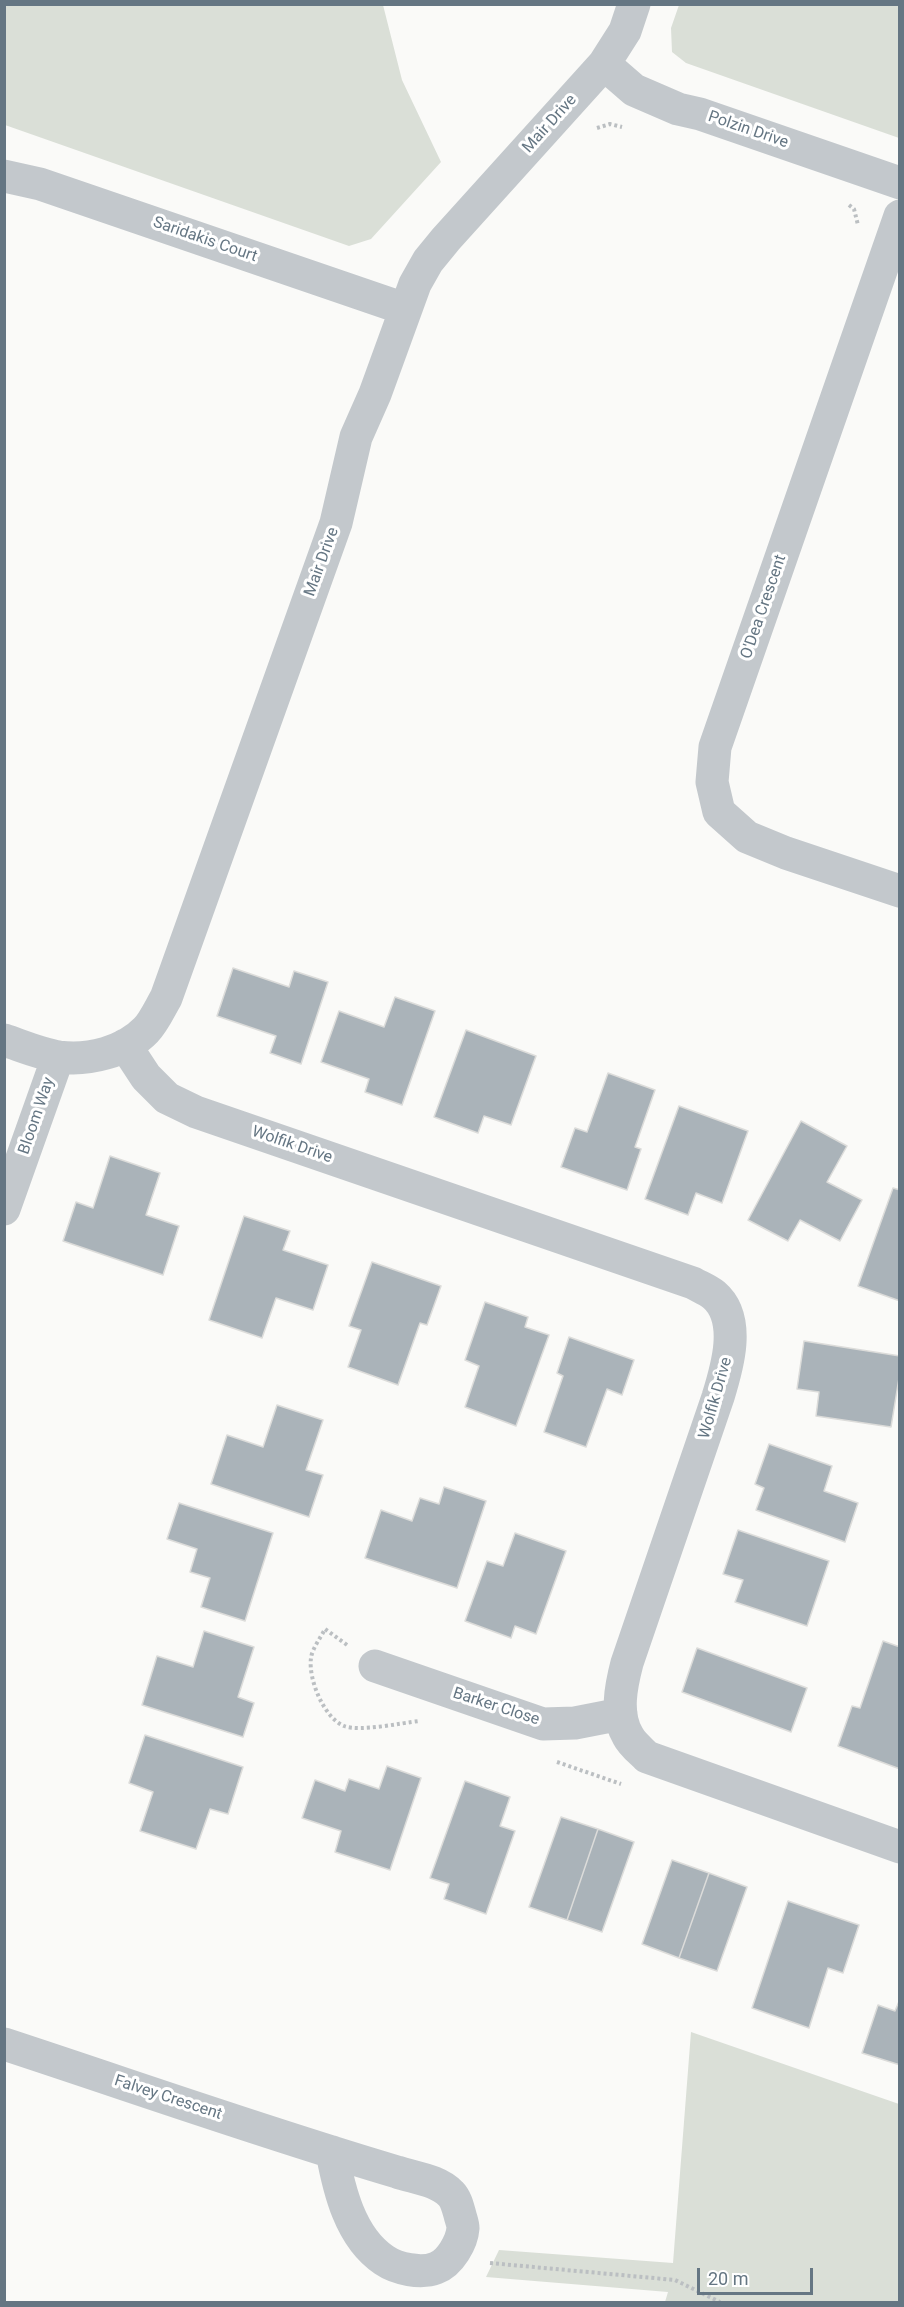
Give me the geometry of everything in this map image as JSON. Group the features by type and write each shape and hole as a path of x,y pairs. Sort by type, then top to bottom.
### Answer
{"street":[{"name":"Mair Drive","path":"4,1040 58,1057 78,1057 102,1054 125,1045 148,1028 166,998 336,523 356,437 375,394 405,309 428,261 604,64 625,32 634,4"},
{"name":"Polzin Drive","path":"604,64 634,90 678,109 700,114 900,183"},
{"name":"Saridakis Court","path":"4,176 40,184 405,309"},
{"name":"O'Dea Crescent","path":"895,229 716,747 712,782 719,813 747,837 900,891"},
{"name":"Wolfik Drive","path":"125,1045 147,1077 167,1098 196,1112 693,1283 714,1295 726,1313 730,1333 730,1359 627,1662 621,1688 621,1714 628,1737 647,1758 900,1847"},
{"name":"Bloom Way","path":"4,1209 58,1057"},
{"name":"Barker Close","path":"375,1666 543,1724 575,1723 621,1714"},
{"name":"Falvey Crescent","path":"4,2044 332,2152 436,2183 452,2195 463,2227 460,2239 449,2259"},
{"path":"332,2152 339,2187 352,2220 365,2243 384,2260 401,2268 417,2270 436,2268 449,2259"}],"path":[{"path":"592,130 610,124 633,130"},
{"path":"846,203 854,209 859,232 895,229"},
{"path":"449,2259 675,2280 720,2302"}],"shaded area":[{"path":"5,4 383,5 402,80 441,162 371,239 349,246 5,125"},
{"path":"679,5 899,5 899,138 686,63 672,52 671,28"},
{"path":"691,2032 899,2104 899,2302 665,2302 668,2292 486,2277 499,2250 673,2263"}],"building":[{"path":"233,968 289,987 294,971 328,982 301,1064 270,1053 276,1036 217,1016"},
{"path":"395,997 435,1011 402,1105 365,1092 369,1079 321,1062 339,1011 384,1027"},
{"path":"466,1030 536,1056 511,1125 484,1116 478,1133 434,1117"},
{"path":"608,1073 655,1090 635,1147 641,1149 627,1190 561,1167 575,1128 587,1132"},
{"path":"679,1106 748,1131 722,1203 696,1193 688,1215 645,1199"},
{"path":"801,1121 847,1146 827,1182 862,1200 840,1241 800,1220 788,1241 748,1220"},
{"path":"110,1156 160,1173 146,1215 179,1226 163,1275 63,1241 76,1202 93,1208"},
{"path":"893,1188 900,1190 900,1301 858,1286"},
{"path":"244,1216 290,1231 283,1250 328,1265 313,1310 276,1298 262,1338 209,1320"},
{"path":"372,1262 441,1286 427,1325 420,1323 398,1385 348,1367 361,1330 349,1326"},
{"path":"485,1302 528,1317 525,1327 549,1335 516,1426 465,1407 479,1366 465,1360"},
{"path":"569,1337 634,1360 622,1395 607,1389 586,1447 544,1432 563,1376 557,1373"},
{"path":"804,1341 900,1356 900,1372 891,1427 816,1416 819,1392 797,1389"},
{"path":"277,1405 323,1420 306,1470 323,1475 309,1517 211,1484 227,1435 263,1447"},
{"path":"769,1444 832,1466 824,1491 858,1503 845,1542 756,1510 764,1488 755,1484"},
{"path":"444,1487 486,1501 457,1588 365,1558 381,1510 412,1521 420,1498 439,1504"},
{"path":"179,1503 273,1533 245,1621 201,1607 210,1578 190,1572 197,1549 167,1539"},
{"path":"738,1530 829,1561 807,1626 735,1602 743,1580 723,1574"},
{"path":"515,1533 566,1551 536,1634 515,1626 511,1638 465,1621 487,1561 503,1566"},
{"path":"204,1631 254,1647 238,1697 254,1703 243,1737 142,1705 157,1656 193,1667"},
{"path":"883,1641 900,1647 900,1769 838,1746 852,1706 860,1708"},
{"path":"697,1648 807,1688 791,1732 682,1692"},
{"path":"145,1735 243,1767 228,1814 210,1809 196,1849 140,1831 153,1792 129,1783"},
{"path":"387,1766 421,1778 390,1870 335,1852 341,1831 302,1818 315,1780 345,1791 349,1779 379,1789"},
{"path":"465,1781 510,1797 500,1826 515,1831 486,1914 444,1899 449,1884 430,1878"},
{"path":"561,1817 598,1829 567,1920 529,1907"},
{"path":"598,1829 634,1842 602,1932 567,1920"},
{"path":"672,1860 709,1873 679,1958 642,1944"},
{"path":"709,1873 747,1887 717,1971 679,1958"},
{"path":"788,1901 859,1925 843,1973 828,1968 809,2028 752,2008"},
{"path":"900,1999 900,2065 862,2053 878,2005 895,2011"}]}
